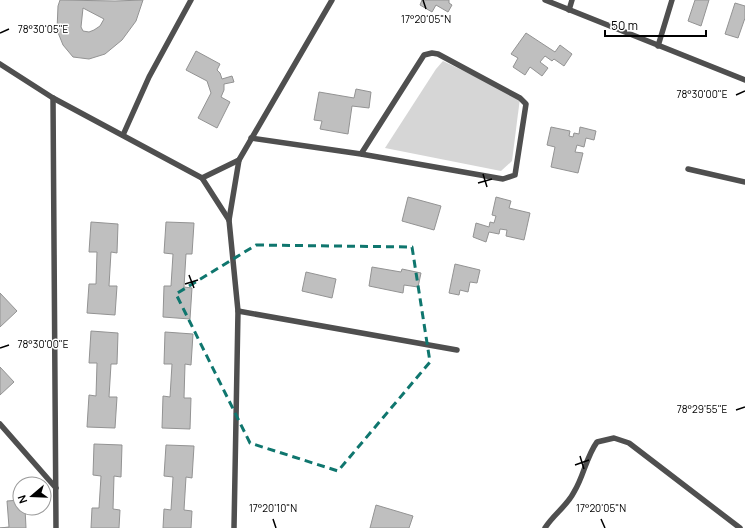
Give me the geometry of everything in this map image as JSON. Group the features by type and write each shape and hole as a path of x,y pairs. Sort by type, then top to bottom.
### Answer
{"lane":[{"path":"123,135 149,77 191,0"},
{"path":"234,528 238,311 229,220 239,160 332,0"},
{"path":"545,0 745,80"},
{"path":"569,10 572,0"},
{"path":"658,46 672,0"},
{"path":"251,138 361,154 503,179 515,175 526,104 520,98 438,54 428,53 424,55 361,154"},
{"path":"0,64 53,98 202,178 229,220"},
{"path":"53,98 56,528"},
{"path":"202,178 239,160"},
{"path":"688,169 745,182"},
{"path":"238,311 457,350"},
{"path":"0,424 56,488"},
{"path":"545,528 574,493 584,472 590,452 597,442 614,438 629,443 740,528"}],"highlighted area":[{"path":"256,245 412,247 430,362 338,471 250,443 176,294"}],"shaded area":[{"path":"443,61 520,98 512,161 501,171 385,148 436,69"}],"building":[{"path":"60,0 143,0 136,21 122,40 105,54 89,59 73,57 63,45 57,30 58,6","holes":["83,8 104,19 100,26 89,32 83,31 81,27"]},
{"path":"422,0 449,0 449,3 452,5 448,12 436,5 432,12 420,5"},
{"path":"695,0 709,0 701,26 688,21"},
{"path":"735,3 745,6 745,18 738,38 725,34"},
{"path":"526,33 555,52 560,45 572,54 564,66 554,59 552,61 545,56 540,62 548,68 542,76 530,67 525,75 513,67 518,58 511,54"},
{"path":"196,51 220,64 217,70 222,79 232,76 234,82 224,84 224,90 221,97 230,102 217,128 198,118 211,93 207,81 186,70"},
{"path":"356,89 371,92 369,108 352,106 348,134 320,129 322,121 314,120 319,92 354,98"},
{"path":"551,127 570,131 569,136 573,137 574,133 579,134 580,127 596,131 594,140 586,138 584,147 577,145 575,152 583,153 578,173 551,167 555,147 547,145"},
{"path":"408,197 441,206 434,230 402,221"},
{"path":"496,197 511,201 509,208 530,213 524,240 506,236 507,230 500,229 499,234 489,232 486,242 473,237 476,223 489,227 490,222 494,223 496,216 492,215"},
{"path":"91,222 118,224 117,253 111,252 109,286 117,286 115,315 87,313 89,284 96,284 97,252 89,252"},
{"path":"166,222 194,223 192,254 186,254 184,287 192,288 190,319 163,317 164,286 171,286 173,254 164,253"},
{"path":"455,264 480,270 477,283 470,282 468,292 460,290 459,295 449,293"},
{"path":"372,267 401,272 402,269 421,273 418,287 404,285 403,293 369,286"},
{"path":"306,272 336,279 332,298 302,291"},
{"path":"0,293 17,311 0,327"},
{"path":"91,331 118,333 117,364 111,364 109,397 117,397 115,428 87,427 89,395 96,396 97,363 89,363"},
{"path":"165,332 193,334 191,365 185,364 184,398 191,398 190,429 162,428 163,396 170,397 172,364 164,364"},
{"path":"0,367 14,382 0,395"},
{"path":"94,444 122,445 121,477 114,476 113,509 120,510 119,528 91,528 92,508 99,508 101,476 93,475"},
{"path":"166,445 194,446 192,478 186,477 184,510 192,511 191,528 163,528 164,509 171,510 173,477 164,476"},
{"path":"7,501 12,501 12,516 25,516 26,528 0,528 9,527"},
{"path":"376,505 413,516 409,528 370,528"}]}
